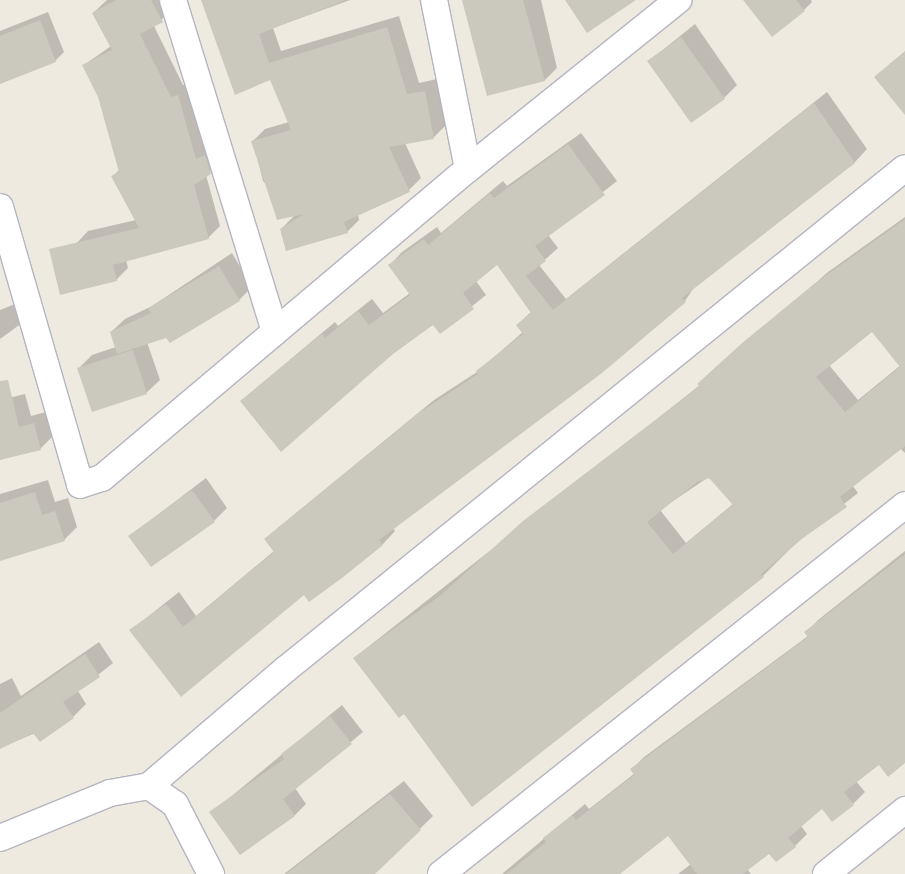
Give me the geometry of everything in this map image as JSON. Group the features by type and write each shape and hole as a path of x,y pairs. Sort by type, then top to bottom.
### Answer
{"street":[{"path":"173,0 275,332"},
{"path":"434,0 468,169"},
{"path":"0,207 80,485 102,478 468,169 674,2"},
{"path":"0,838 110,793 149,786 286,669 905,168"},
{"path":"441,874 905,505"},
{"path":"149,786 175,804 211,874"},
{"path":"826,874 905,810"}],"building":[{"path":"116,0 151,0 163,22 140,34 171,97 178,95 196,159 205,155 211,174 194,185 209,239 113,265 117,281 60,295 49,249 139,228 111,176 119,172 98,97 82,65 112,50 92,13"},
{"path":"201,0 346,0 259,34 269,63 387,27 407,94 425,91 434,139 389,147 410,192 344,222 348,233 286,251 280,229 304,214 277,220 251,141 291,130 270,80 235,95"},
{"path":"462,0 523,0 545,81 487,96"},
{"path":"565,0 636,0 587,33"},
{"path":"743,0 796,0 805,11 772,37"},
{"path":"40,20 56,62 0,84 0,36"},
{"path":"681,37 725,99 691,123 647,61"},
{"path":"905,51 905,115 874,77"},
{"path":"814,103 855,163 682,298 686,302 602,373 379,540 383,545 342,578 309,602 304,595 181,697 129,630 166,604 183,627 274,552 264,539 420,412 478,374 476,371 523,334 516,325 531,313 497,265 463,293 474,309 440,334 433,325 393,354 281,452 240,401 322,334 325,338 358,311 369,325 410,295 388,265 424,239 428,245 490,193 494,198 568,144 605,195 535,246 546,261 526,276 553,310"},
{"path":"905,219 905,446 840,497 847,507 803,538 761,574 764,577 472,807 404,714 399,718 353,658 441,595 523,521 700,386 697,384 741,344 814,284","holes":["872,332 900,367 845,412 816,377","709,478 733,505 673,554 647,522 697,482"]},
{"path":"219,266 240,301 170,343 166,338 117,354 110,332 151,313 148,308"},
{"path":"133,350 147,394 92,412 77,368"},
{"path":"8,380 19,427 34,423 41,450 0,460 0,381"},
{"path":"192,490 215,522 151,567 128,536"},
{"path":"35,492 42,515 55,511 65,541 0,561 0,503"},
{"path":"905,554 905,763 888,777 879,765 844,792 854,805 832,822 822,809 788,838 796,847 776,862 769,854 743,874 697,874 668,836 620,874 506,874 546,842 543,838 572,815 576,820 634,775 630,769 808,637 804,632"},
{"path":"85,654 100,677 63,702 74,718 40,742 33,733 0,749 0,713"},
{"path":"330,716 352,744 283,799 295,816 240,855 209,812 284,759 281,754"},
{"path":"390,794 421,830 375,874 286,874"}]}
